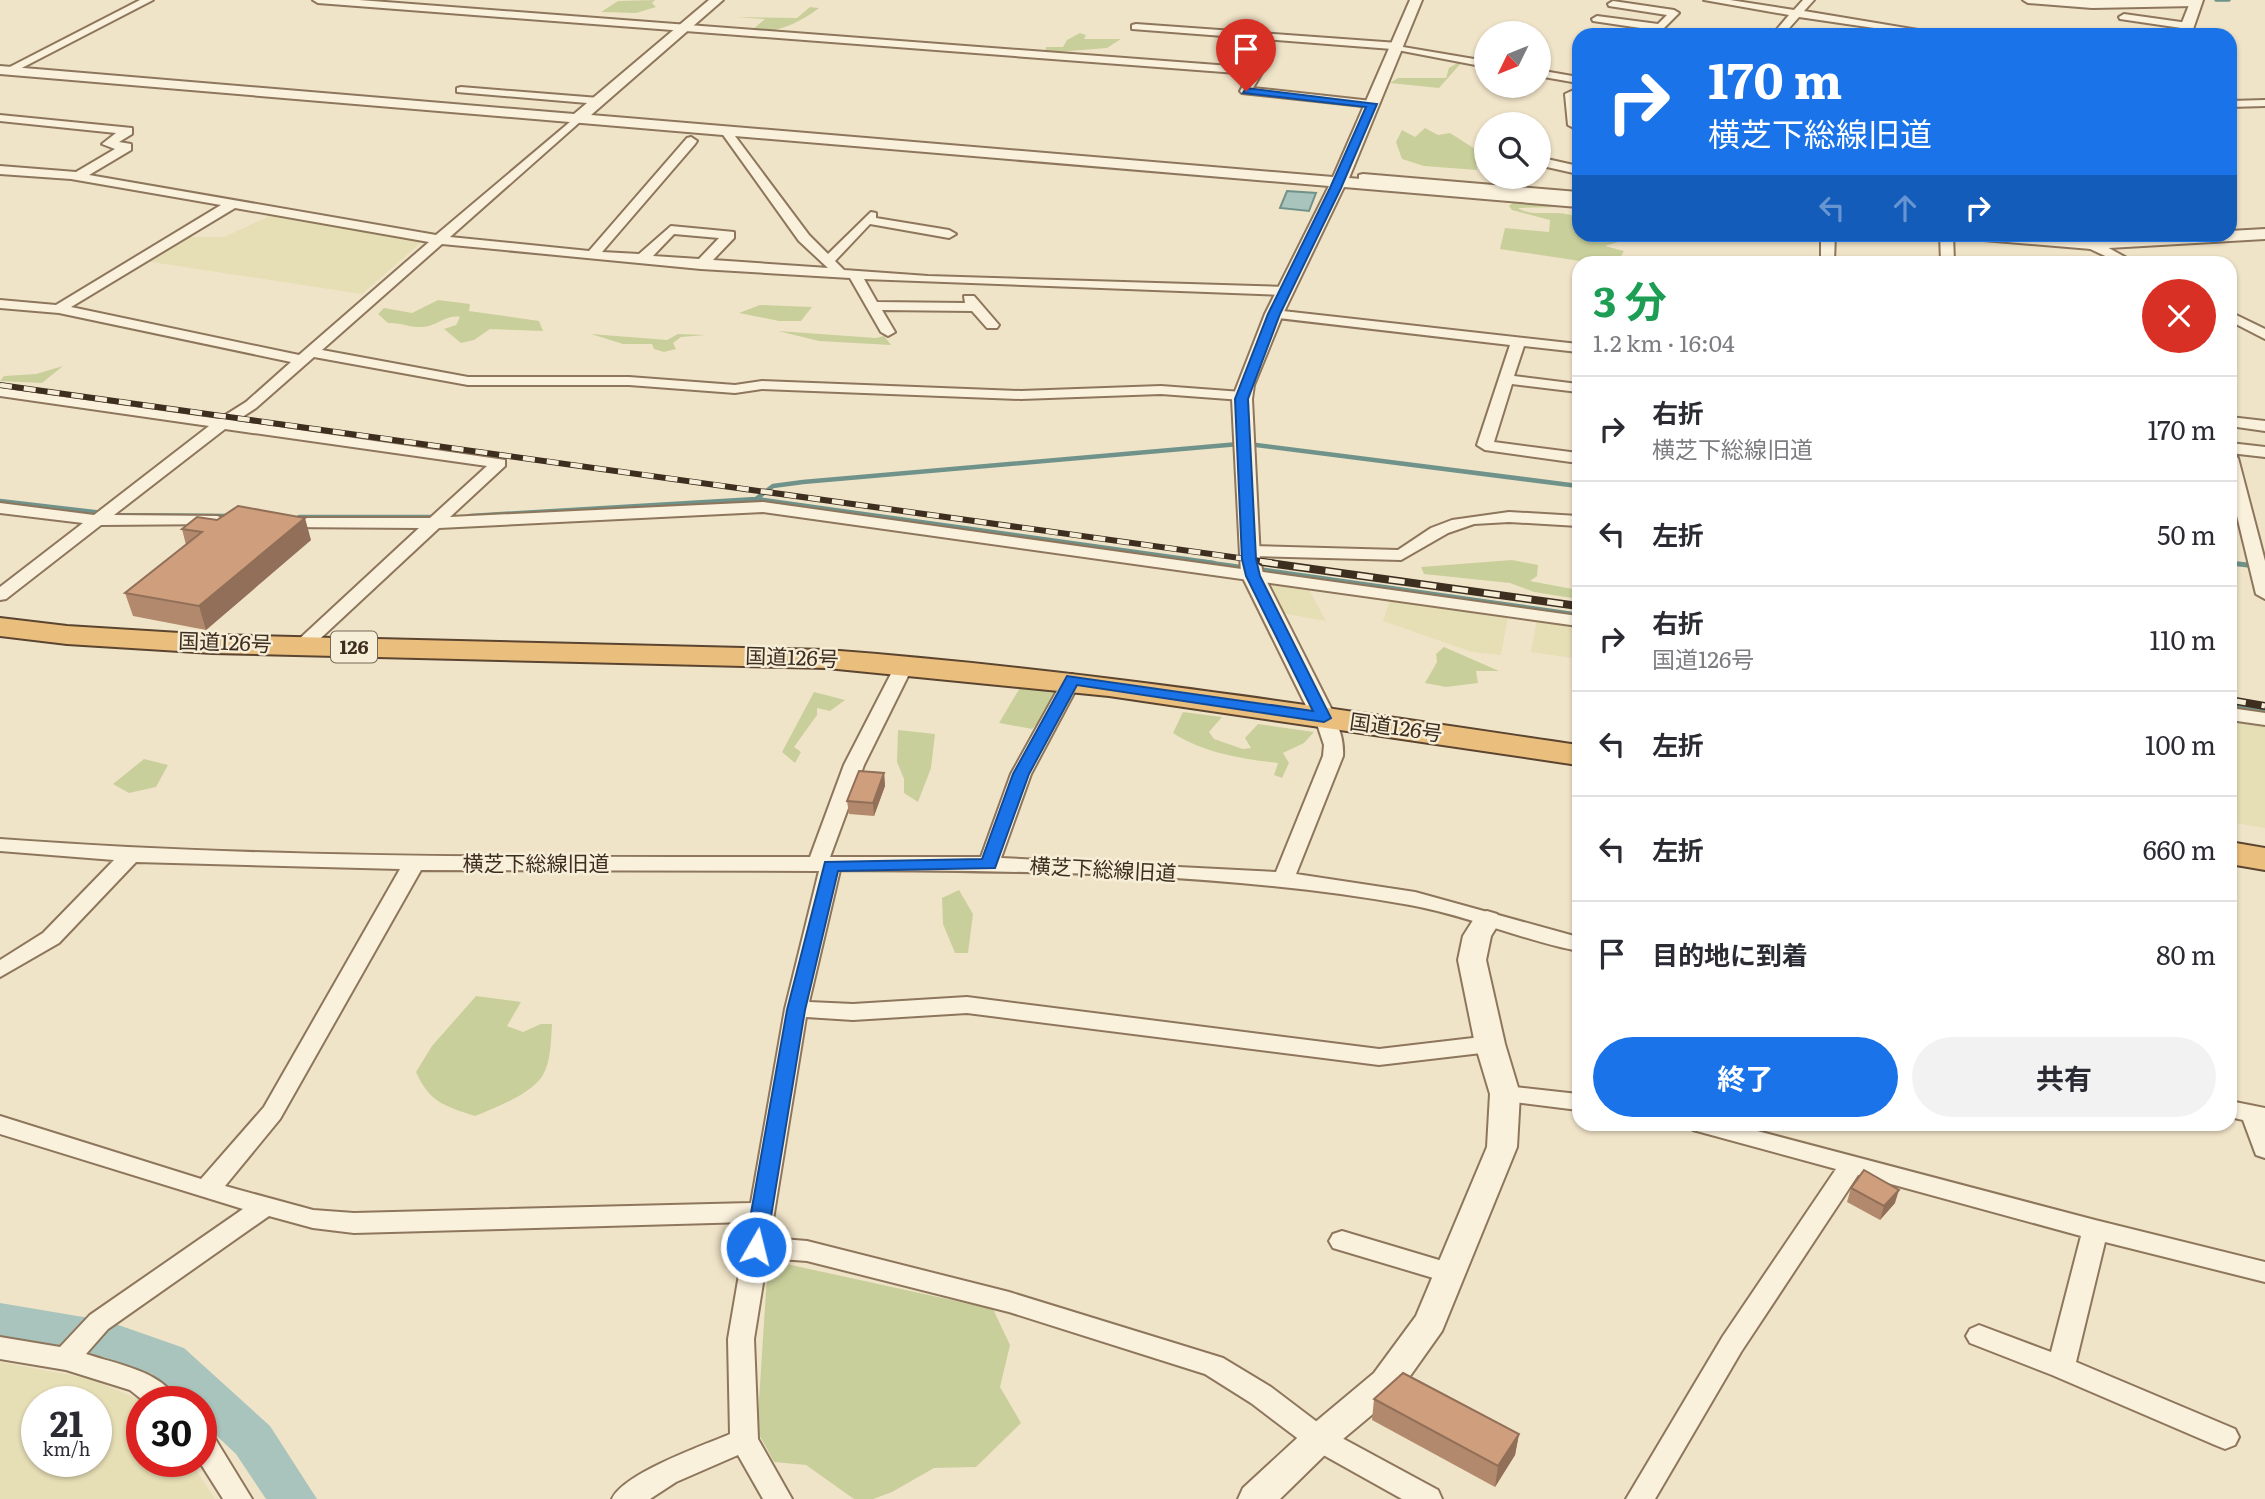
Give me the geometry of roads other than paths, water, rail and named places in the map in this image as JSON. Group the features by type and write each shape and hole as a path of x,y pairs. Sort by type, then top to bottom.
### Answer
{"highway":[{"name":"国道126号","path":"0,627 131,639 827,659 905,664 1072,680 1572,754"},
{"path":"2237,854 2265,859"}],"street":[{"path":"4,70 148,0"},
{"path":"318,0 396,3 682,28 1257,71 1246,91 1372,104"},
{"path":"0,595 222,424 251,405 716,0"},
{"path":"1284,879 1333,756 1334,746 1324,718 1251,566 1242,396 1274,314 1339,182 1416,0"},
{"path":"1709,0 1897,28"},
{"path":"1783,28 1809,0"},
{"path":"2028,0 2081,5 2196,2 2187,28"},
{"path":"1615,2 1674,13 1661,28 1597,19 1615,2"},
{"path":"2124,17 2173,28"},
{"path":"1136,27 1397,47 1474,62"},
{"path":"4,70 1572,201"},
{"path":"1551,75 1572,79"},
{"path":"461,90 599,101"},
{"path":"2237,104 2265,103"},
{"path":"0,118 128,131 108,144 127,147 78,176"},
{"path":"725,130 803,238 849,276 873,306 888,332"},
{"path":"592,255 691,141"},
{"path":"1551,164 1572,169"},
{"path":"0,170 78,176 440,240 642,260 849,276 1286,292"},
{"path":"1363,178 1572,195"},
{"path":"59,309 234,203"},
{"path":"827,260 837,253 869,218 949,234"},
{"path":"642,260 671,229 729,235 701,265"},
{"path":"2237,235 2265,234"},
{"path":"2097,242 2118,256"},
{"path":"964,281 970,302 992,325"},
{"path":"0,304 59,309 306,356 468,382 629,381 735,389 762,385 1021,395 1161,390 1242,396"},
{"path":"873,306 977,307"},
{"path":"1274,314 1572,347"},
{"path":"2237,320 2265,335"},
{"path":"1518,341 1485,445 1572,457"},
{"path":"1507,379 1572,387"},
{"path":"0,392 499,463 303,645"},
{"path":"2237,423 2265,426"},
{"path":"2237,449 2265,452"},
{"path":"2237,484 2265,594"},
{"path":"265,522 436,519 763,507 1251,566 1572,620"},
{"path":"0,508 103,516 238,521"},
{"path":"1251,566 1386,556 1416,549 1443,528 1502,517 1572,521"},
{"path":"778,1499 744,1440 741,1339 796,1010 824,866 854,765 905,664"},
{"path":"989,864 1021,774 1072,680"},
{"path":"2237,715 2265,719"},
{"name":"横芝下総線旧道","path":"0,845 131,855 414,863 824,866 989,864 1284,879 1415,899 1572,942"},
{"path":"0,970 51,938 131,855"},
{"path":"206,1190 272,1113 414,863"},
{"path":"1256,1499 1319,1439 1386,1383 1430,1322 1502,1147 1505,1094 1490,1044 1472,960 1476,936 1487,920"},
{"path":"796,1010 853,1012 967,1005 1379,1057 1490,1044"},
{"path":"1505,1094 1572,1101"},
{"path":"2249,1113 2265,1149"},
{"path":"0,1125 206,1190 313,1219 354,1223 761,1212"},
{"path":"1728,1131 2095,1230 2265,1272"},
{"path":"1640,1499 1732,1344 1853,1164"},
{"path":"66,1359 99,1322 266,1206"},
{"path":"2061,1367 2095,1230"},
{"path":"1342,1241 1450,1273"},
{"path":"756,1247 807,1251 1009,1302 1214,1366 1261,1395 1319,1439 1428,1499"},
{"path":"1979,1336 2061,1367 2225,1437"},
{"path":"0,1348 66,1359 144,1386"},
{"path":"626,1499 666,1474 744,1440"},
{"path":"217,1466 238,1499"}],"water":[{"path":"1287,191 1316,193 1309,211 1280,208"}],"waterway":[{"path":"2216,0 2229,0"},
{"path":"756,499 773,486 803,482 1239,444"},
{"path":"1248,444 1572,485"},
{"path":"470,516 756,499"},
{"path":"756,499 1214,563"},
{"path":"0,501 120,515 229,516"},
{"path":"299,517 436,517"},
{"path":"1202,562 1246,568"},
{"path":"2237,564 2265,567"},
{"path":"1256,569 1572,614"},
{"path":"2237,707 2265,712"},
{"path":"0,1321 107,1339 168,1361 253,1440 293,1499"}],"railway":[{"path":"0,385 1275,563"},
{"path":"1262,562 1572,605"},
{"path":"2237,701 2265,706"}]}
